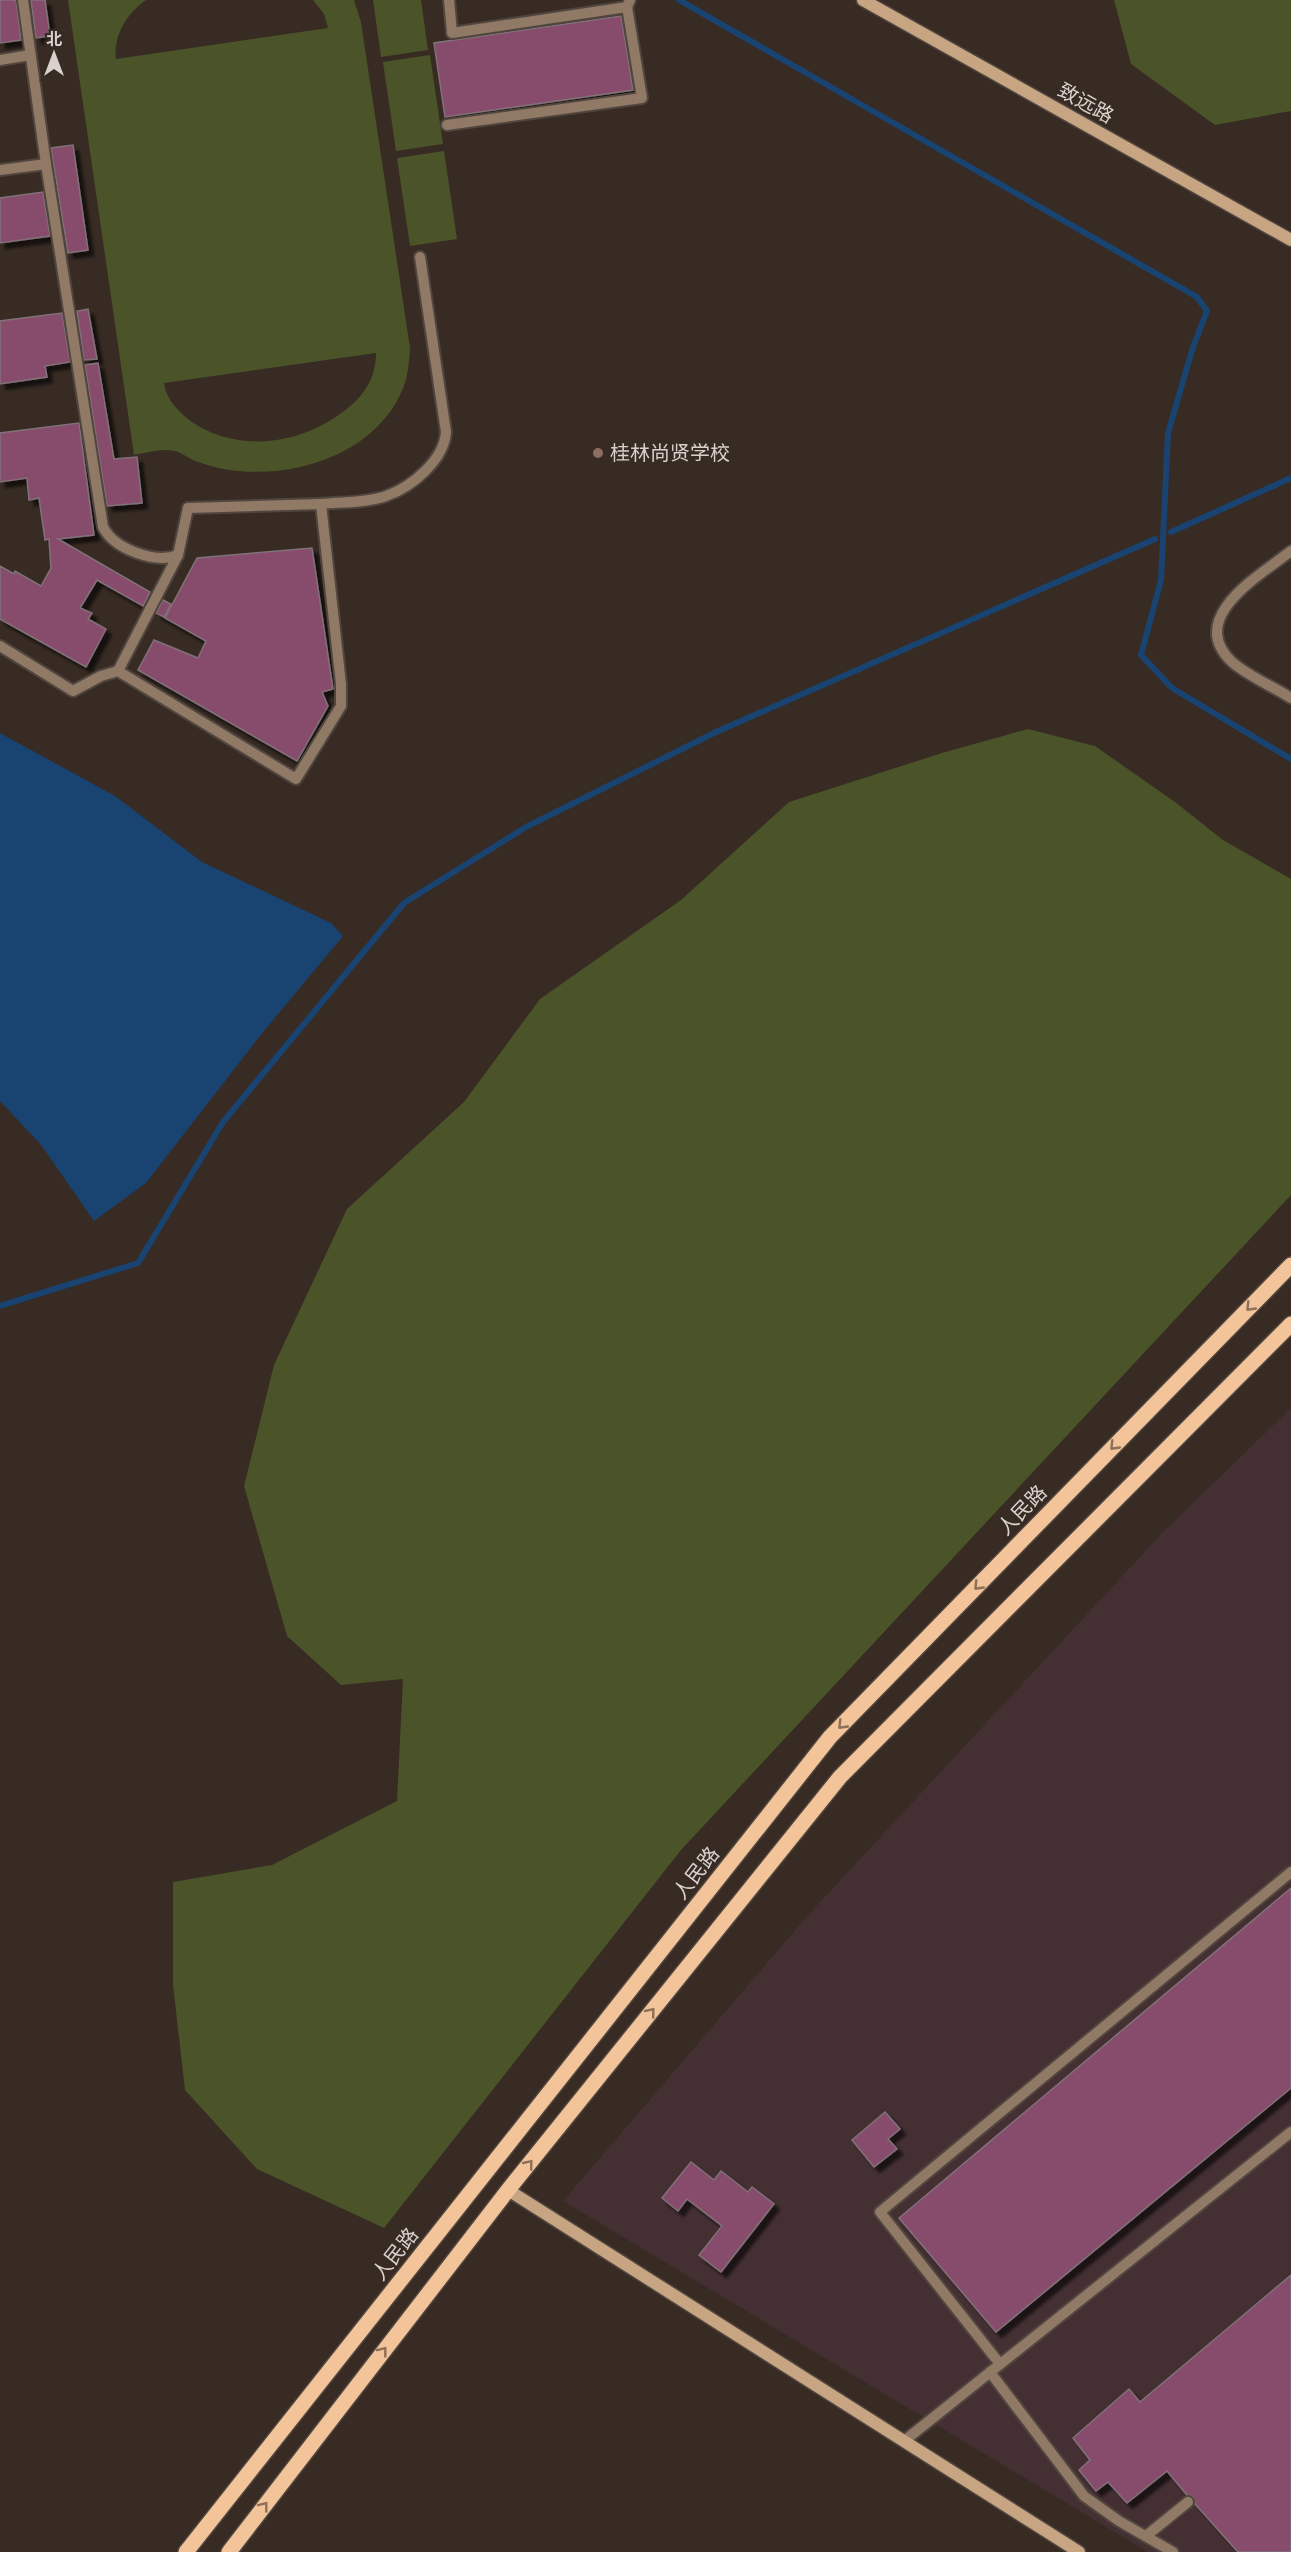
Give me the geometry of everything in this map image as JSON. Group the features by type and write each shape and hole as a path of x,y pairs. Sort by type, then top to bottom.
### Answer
{"main road":[{"name":"人民路","path":"186,2552 830,1737 1291,1265"},
{"path":"229,2552 508,2190 840,1778 1291,1324"}],"street":[{"name":"致远路","path":"863,0 1291,240"},
{"path":"508,2190 1079,2552"}],"lane":[{"path":"23,0 101,523 111,537 129,549 154,557 178,555"},
{"path":"447,125 642,98 628,3 452,33 449,0"},
{"path":"0,60 30,55"},
{"path":"0,170 46,164"},
{"path":"0,646 74,691 101,676 118,671 178,555 188,508 321,504 379,498 391,494 422,472 445,445 446,432 420,257"},
{"path":"118,671 296,779 341,706 341,684 321,504"},
{"path":"1291,551 1234,595 1217,626 1222,647 1234,663 1291,698"},
{"path":"1000,2364 880,2212 1291,1872"},
{"path":"904,2441 1291,2132"},
{"path":"990,2372 1084,2496 1173,2552"},
{"path":"1146,2536 1188,2502"}],"shaded area":[{"path":"1291,1408 1291,2552 1148,2552 563,2201 809,1914 1163,1532"}],"green space":[{"path":"68,0 146,0 127,18 119,34 116,59 328,28 324,14 313,0 354,0 361,22 410,348 407,377 401,393 389,414 373,431 354,445 310,465 286,470 239,471 206,465 170,450 134,455","holes":["376,353 370,382 365,390 353,404 337,416 302,434 263,441 244,441 206,430 189,420 176,408 167,394 164,383"]},
{"path":"373,0 421,0 428,50 381,57"},
{"path":"1114,0 1291,0 1291,111 1215,125 1131,64"},
{"path":"430,55 443,144 396,151 383,62"},
{"path":"444,151 457,239 410,246 397,158"},
{"path":"1028,729 1095,746 1175,802 1223,840 1291,879 1291,1195 681,1850 384,2228 257,2169 185,2090 173,1985 173,1882 272,1865 397,1801 403,1679 341,1685 287,1636 244,1486 274,1365 347,1209 464,1102 540,999 681,900 789,802 942,753"}],"water":[{"path":"0,733 115,796 202,862 331,923 343,936 259,1037 146,1183 94,1221 41,1145 0,1101"}],"building":[{"path":"0,0 16,0 21,40 0,43"},
{"path":"31,0 45,0 50,36 36,38"},
{"path":"621,16 633,90 445,117 434,43"},
{"path":"73,145 88,250 68,253 51,148"},
{"path":"43,192 50,236 0,243 0,198"},
{"path":"88,309 97,359 84,360 77,311"},
{"path":"62,313 70,362 45,366 47,377 0,384 0,321"},
{"path":"98,363 114,459 137,457 142,503 107,506 85,365"},
{"path":"79,423 94,535 58,539 150,592 143,606 97,580 80,608 92,613 88,619 106,629 86,667 0,619 0,566 14,574 15,571 41,586 51,568 49,539 45,540 39,498 29,500 27,478 0,482 0,433"},
{"path":"312,548 333,689 322,692 328,706 297,761 138,670 154,640 198,658 206,641 165,618 197,558"},
{"path":"163,600 171,604 164,617 156,613"},
{"path":"1291,1888 1291,2088 996,2332 899,2218"},
{"path":"885,2112 900,2129 888,2139 897,2149 874,2167 852,2140"},
{"path":"691,2162 714,2180 721,2171 748,2192 752,2187 774,2204 721,2272 699,2255 722,2226 687,2199 678,2211 662,2198"},
{"path":"1291,2275 1291,2552 1238,2552 1195,2504 1193,2497 1187,2495 1167,2471 1127,2503 1108,2482 1096,2491 1079,2470 1090,2460 1073,2438 1129,2389 1140,2402"}],"waterway":[{"path":"679,0 1197,297 1207,311 1193,347 1168,433 1161,580 1141,655 1172,688 1291,759"},
{"path":"1171,532 1291,478"},
{"path":"0,1306 138,1263 223,1122 404,903 526,827 716,732 1155,539"}],"place":[{"name":"桂林尚贤学校","path":"598,453"}]}
